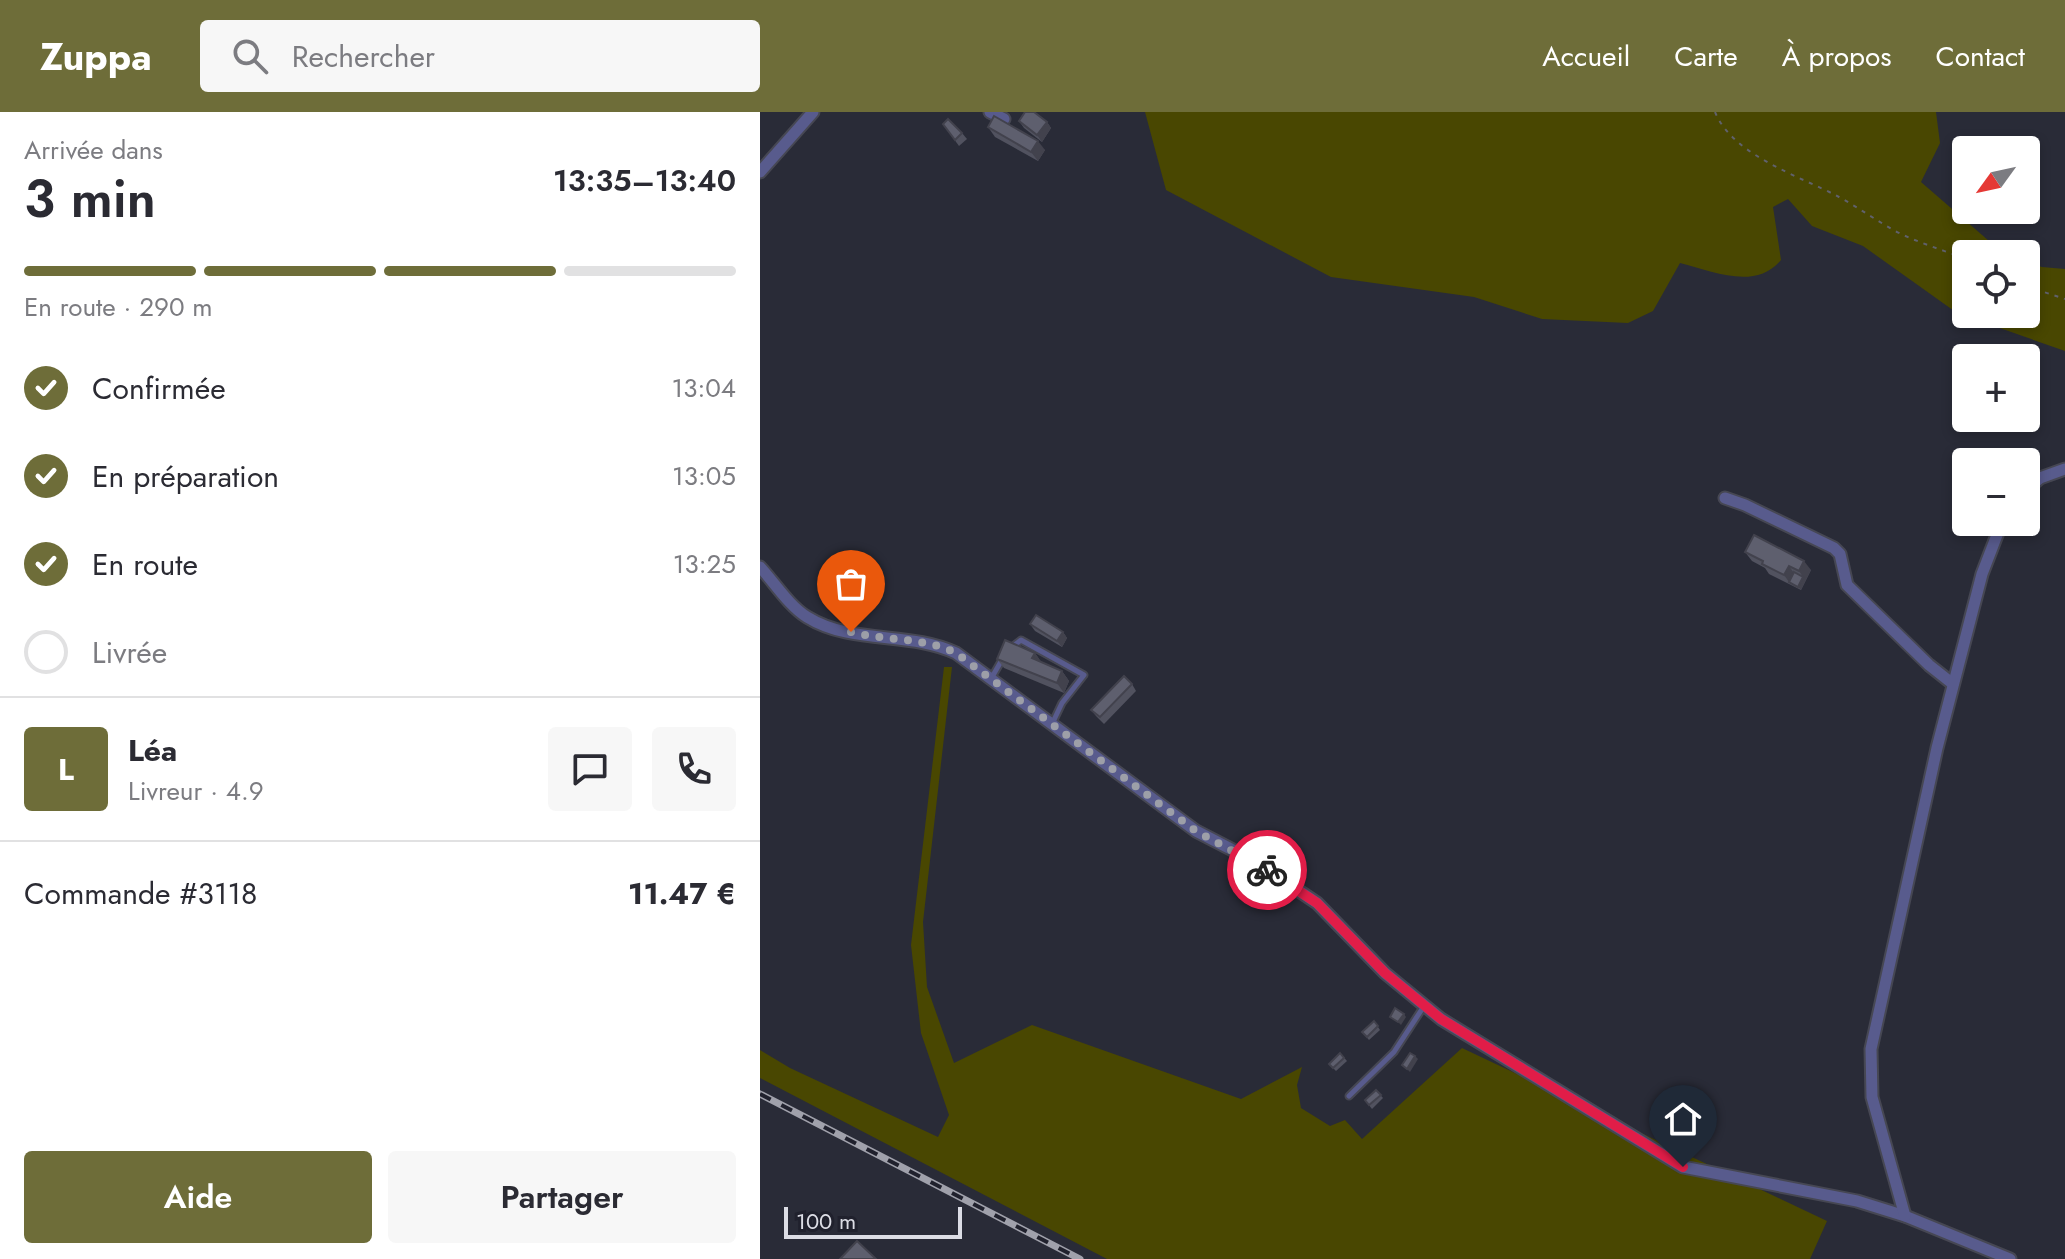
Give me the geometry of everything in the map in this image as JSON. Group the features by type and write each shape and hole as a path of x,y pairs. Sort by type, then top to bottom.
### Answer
{"street":[{"path":"760,172 813,112"},
{"path":"990,112 1004,119"},
{"path":"2040,478 2065,469"},
{"path":"1725,498 1834,548 1840,554 1847,585 1929,665 1953,684"},
{"path":"1905,1216 1872,1097 1871,1049 1895,931 1953,684 1982,574 1997,536"},
{"path":"760,567 805,616 827,626 875,638 938,644 956,653 1196,831 1256,862 1317,903 1385,973 1441,1019 1683,1167 1857,1201 1905,1216 2010,1259"}],"lane":[{"path":"991,677 1007,651 1021,640 1084,675 1062,703 1052,724"},
{"path":"1349,1096 1394,1052 1424,1005"}],"path":[{"path":"1715,112 1720,124 1733,139 1750,150 1808,184 1836,195 1899,233 1952,254"},
{"path":"2040,291 2065,299"}],"shaded area":[{"path":"1145,112 1936,112 1940,143 1921,182 1952,209 1952,224 1969,224 1988,240 1952,240 1952,309 1863,246 1812,226 1788,199 1773,207 1781,260 1759,275 1733,276 1680,263 1653,311 1628,323 1542,319 1474,297 1331,277 1166,190"},
{"path":"2040,266 2065,269 2065,351 2000,328 2040,328"},
{"path":"944,667 952,667 923,922 927,987 954,1063 1032,1025 1241,1099 1302,1067 1297,1085 1301,1108 1330,1126 1345,1120 1362,1139 1462,1048 1827,1221 1810,1259 1107,1259 760,1078 760,1050 790,1068 938,1137 949,1115 921,1033 911,945"}],"building":[{"path":"1025,112 1034,112 1047,122 1037,135 1019,121"},
{"path":"994,116 1038,141 1031,152 988,127"},
{"path":"948,119 962,133 955,140 943,124"},
{"path":"1754,535 1804,561 1799,571 1789,566 1784,575 1745,552"},
{"path":"1794,572 1803,577 1798,587 1789,582"},
{"path":"1036,615 1063,632 1057,641 1030,624"},
{"path":"1005,640 1035,653 1032,658 1062,671 1057,683 997,659"},
{"path":"1124,676 1132,684 1100,717 1091,710"},
{"path":"1395,1008 1404,1014 1398,1022 1390,1017"},
{"path":"1374,1021 1378,1026 1367,1037 1362,1032"},
{"path":"1340,1053 1344,1058 1333,1068 1329,1064"},
{"path":"1410,1053 1415,1056 1407,1069 1402,1065"},
{"path":"1376,1090 1381,1095 1369,1105 1365,1100"},
{"path":"857,1241 876,1259 840,1259"}],"railway":[{"path":"760,1094 1080,1259"}],"way so far":[{"path":"851,632 875,638 938,644 956,653 1196,831 1267,870"}],"route":[{"path":"1267,870 1317,903 1385,973 1441,1019 1683,1167"}]}
